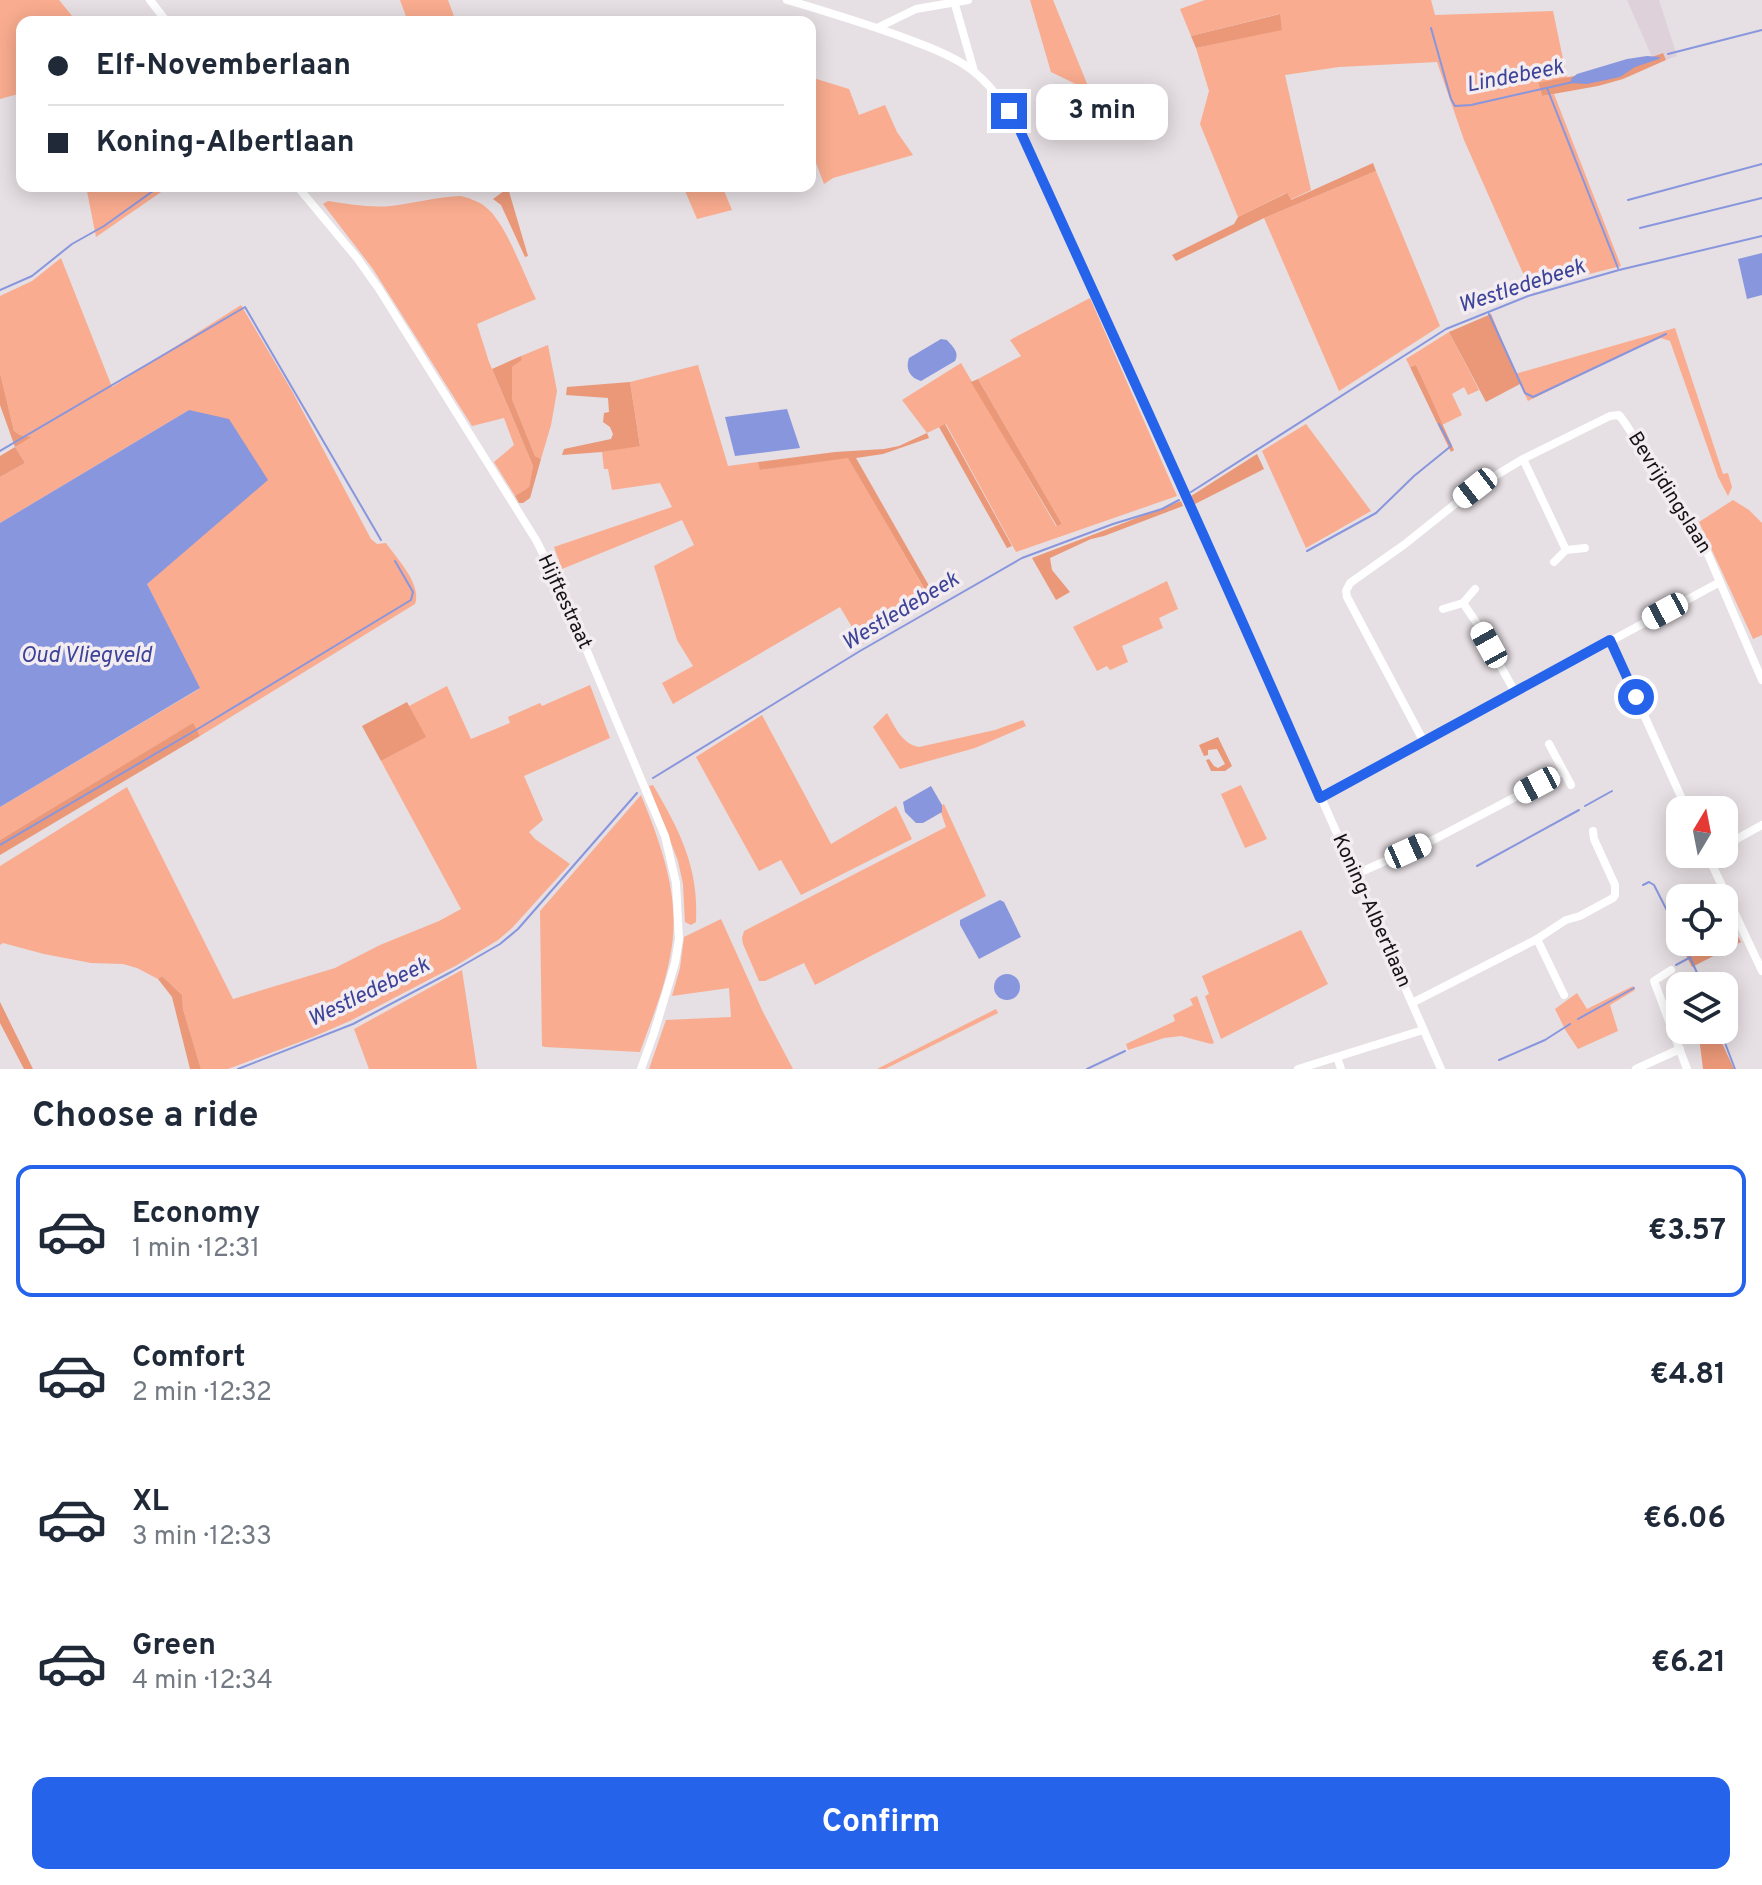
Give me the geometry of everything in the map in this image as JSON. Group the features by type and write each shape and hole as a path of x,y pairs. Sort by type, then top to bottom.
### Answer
{"street":[{"path":"150,0 162,16"},
{"name":"Koning-Albertlaan","path":"787,0 879,27 937,50 974,71 1017,124 1212,552 1441,1069"},
{"path":"879,27 916,9 968,0"},
{"path":"954,1 974,71"},
{"name":"Hijftestraat","path":"302,192 379,289 536,540 566,602 665,836 676,883 679,939 675,963 641,1069"},
{"name":"Bevrijdingslaan","path":"1424,742 1347,597 1348,586 1475,488 1523,459 1610,416 1619,415 1699,535 1720,582"},
{"path":"1523,459 1566,550"},
{"path":"1554,562 1566,550 1585,548"},
{"path":"1320,798 1720,582 1762,680"},
{"path":"1443,609 1463,603 1475,589"},
{"path":"1463,603 1515,692"},
{"path":"1610,640 1681,796"},
{"path":"1549,744 1571,785"},
{"path":"1354,875 1435,839 1563,772"},
{"path":"1738,838 1762,825"},
{"path":"1412,1003 1613,898 1615,885 1593,831"},
{"path":"1714,868 1762,971"},
{"path":"1537,939 1564,995"},
{"path":"1671,970 1654,981 1687,1069"},
{"path":"1298,1069 1423,1030"},
{"path":"1636,1069 1680,1049"},
{"path":"1337,1057 1341,1069"}],"shaded area":[{"path":"0,0 59,0 72,16 16,16 16,95 0,99"},
{"path":"400,0 448,0 454,16 406,16"},
{"path":"1030,0 1053,0 1090,91 1051,72"},
{"path":"1205,0 1431,0 1435,15 1553,11 1567,78 1538,84 1542,96 1554,94 1621,266 1530,289 1464,140 1437,62 1339,67 1285,75 1311,190 1290,200 1286,193 1238,217 1200,124 1209,91 1196,48 1282,29 1279,14 1191,36 1180,9"},
{"path":"1627,0 1659,0 1677,56 1666,60 1662,53 1652,57"},
{"path":"1280,14 1282,30 1196,48 1191,36"},
{"path":"1663,53 1666,60 1598,86 1542,96 1538,83 1626,66"},
{"path":"816,79 849,89 859,115 885,105 897,132 913,155 833,178 824,184 816,163"},
{"path":"1373,163 1376,171 1264,218 1176,261 1172,255 1287,193 1291,200"},
{"path":"1376,171 1440,326 1339,391 1264,218"},
{"path":"87,192 161,192 96,237"},
{"path":"503,192 509,192 528,256 525,257 501,205 493,199"},
{"path":"686,192 724,192 732,210 697,219"},
{"path":"461,196 483,205 496,218 536,299 477,324 489,362 533,466 529,487 515,496 494,462 514,445 504,418 472,426 373,269 323,204 328,201 383,206"},
{"path":"61,258 112,387 241,305 292,391 371,539 377,544 386,543 412,580 416,596 415,604 200,736 192,724 0,840 0,807 199,689 147,584 189,410 0,523 0,477 25,463 15,447 29,437 14,431 0,373 0,296 32,281"},
{"path":"1090,298 1177,496 1016,552 946,424 927,433 902,400 961,363 1056,526 1062,524 978,379 1021,356 1010,340"},
{"path":"1491,314 1520,384 1486,402 1449,332"},
{"path":"1675,328 1723,474 1728,473 1732,487 1728,496 1718,477 1670,341 1661,338 1642,345 1528,401 1515,374"},
{"path":"1449,332 1479,390 1468,395 1464,387 1452,394 1462,415 1442,425 1416,365 1410,367 1406,359"},
{"path":"548,345 557,391 541,459 535,456 512,399 512,367 522,360 521,356"},
{"path":"521,356 522,360 512,367 512,399 535,456 541,459 530,498 519,503 515,496 529,487 533,466 492,369"},
{"path":"698,365 728,466 758,462 761,470 848,457 927,594 932,591 937,599 862,644 840,607 673,704 662,683 693,666 677,640 654,566 694,545 682,520 562,569 554,547 672,507 660,483 612,490 602,452 640,445 630,382"},
{"path":"1416,365 1454,450 1451,452 1410,367"},
{"path":"0,373 14,431 31,437 15,447 0,405"},
{"path":"978,379 1062,524 1057,526 971,382"},
{"path":"630,382 640,446 562,455 564,449 611,439 613,434 603,422 604,413 609,412 608,398 566,395 567,387"},
{"path":"945,424 1012,546 1007,548 939,427"},
{"path":"1306,424 1371,511 1306,548 1262,451"},
{"path":"927,433 929,438 883,454 856,458 932,591 928,595 848,458 760,470 758,462 884,449 899,446"},
{"path":"15,447 25,463 0,477 0,456"},
{"path":"1257,454 1264,469 1195,504 1191,496"},
{"path":"1733,500 1762,523 1762,635 1753,639 1699,522"},
{"path":"1181,501 1183,506 1091,539 1050,558 1052,570 1070,592 1056,600 1032,558"},
{"path":"1167,581 1178,609 1159,618 1163,628 1122,646 1128,662 1110,670 1107,666 1097,671 1073,627"},
{"path":"590,685 610,738 524,776 543,820 529,832 570,864 498,940 352,1020 228,1069 201,1069 183,1009 182,995 162,976 158,979 123,964 91,963 3,943 0,945 0,866 127,787 233,999 335,968 461,909 381,761 425,737 409,706 447,686 471,739 510,723 508,717"},
{"path":"407,702 426,737 381,761 362,726"},
{"path":"887,713 904,739 919,747 995,730 1023,720 1026,726 975,748 900,769 873,727"},
{"path":"762,715 831,844 896,806 912,839 801,895 781,860 759,871 696,757"},
{"path":"193,723 200,736 0,855 0,840"},
{"path":"1218,737 1232,766 1225,771 1211,771 1206,760 1209,759 1218,768 1225,764 1217,749 1208,750 1208,755 1204,756 1199,745"},
{"path":"653,785 672,818 691,867 696,922 691,925 685,922 678,861 649,786"},
{"path":"1241,785 1267,839 1245,848 1221,794"},
{"path":"641,795 668,874 673,936 657,1005 640,1052 542,1046 540,911"},
{"path":"944,804 986,896 815,985 804,963 759,981 743,944 744,931 946,827 939,807"},
{"path":"721,919 793,1069 649,1069 666,1020 731,1017 729,988 672,996 684,937"},
{"path":"1301,930 1328,984 1221,1039 1205,996 1209,994 1202,976"},
{"path":"1686,956 1714,956 1692,967"},
{"path":"462,970 477,1069 369,1069 354,1029"},
{"path":"162,976 182,995 183,1009 201,1069 190,1069 172,997 158,979"},
{"path":"1633,986 1635,990 1610,1005 1618,1031 1578,1049 1555,1009 1577,993 1587,1009"},
{"path":"1197,996 1214,1043 1181,1036 1164,1038 1128,1050 1126,1044 1175,1021 1173,1015 1193,1005 1190,999"},
{"path":"0,1002 33,1069 24,1069 0,1023"},
{"path":"996,1009 998,1013 885,1069 877,1069"},
{"path":"1700,1044 1722,1044 1734,1069 1703,1069"}],"water":[{"path":"1647,56 1660,57 1620,77 1587,84 1571,83 1577,74"},
{"path":"1762,253 1762,295 1747,299 1738,259"},
{"path":"941,339 947,340 955,349 955,361 921,381 914,378 908,369 909,358"},
{"path":"787,409 800,448 735,456 725,417"},
{"name":"Oud Vliegveld","path":"189,410 229,419 268,480 147,584 200,688 0,807 0,523"},
{"path":"931,786 942,805 942,812 923,823 916,823 905,812 903,802"},
{"path":"1000,900 1004,902 1021,937 979,959 960,920"},
{"path":"1007,974 1016,978 1020,987 1016,996 1007,1000 998,996 994,987 998,978"}],"waterway":[{"name":"Lindebeek","path":"1431,28 1455,106 1573,82"},
{"name":"Lindebeek","path":"1668,54 1762,30"},
{"path":"1547,88 1618,268"},
{"path":"1628,200 1762,164"},
{"path":"0,290 32,276 72,244 104,226 152,192"},
{"path":"1640,228 1762,198"},
{"name":"Westledebeek","path":"1191,492 1446,329 1528,296 1619,270 1762,236"},
{"path":"0,451 245,307 381,540"},
{"path":"1489,314 1525,393 1533,397 1666,334"},
{"path":"1307,551 1376,513 1451,446 1439,424"},
{"name":"Westledebeek","path":"653,778 860,651 1022,558 1162,509 1179,500"},
{"path":"0,845 411,600 413,592 395,561"},
{"path":"1585,806 1612,791"},
{"name":"Westledebeek","path":"238,1069 353,1024 500,944 518,929 637,793"},
{"path":"1477,866 1579,810"},
{"path":"1643,885 1649,882 1654,885 1666,909"},
{"path":"1689,956 1697,972"},
{"path":"1676,965 1689,958"},
{"path":"1578,1019 1634,988"},
{"path":"1499,1060 1545,1040 1570,1024"},
{"path":"1725,1044 1735,1069"},
{"path":"1087,1069 1125,1051"}],"route":[{"path":"1009,111 1101,305 1320,798 1610,640 1636,697"}]}
